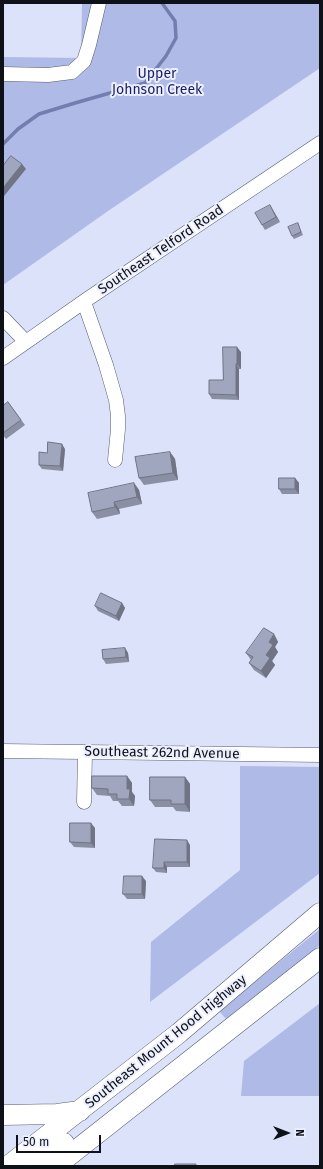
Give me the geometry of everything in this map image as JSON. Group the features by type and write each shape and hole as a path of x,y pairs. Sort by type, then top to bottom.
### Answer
{"highway":[{"name":"Southeast Mount Hood Highway","path":"8,1166 179,1034 320,913"},
{"name":"Southeast Mount Hood Highway","path":"56,1166 320,958"},
{"path":"36,1166 132,1090 179,1034"},
{"path":"3,1115 57,1114 80,1111"}],"street":[{"path":"3,74 48,75 72,72 84,62 99,3"},
{"name":"Southeast Telford Road","path":"3,358 320,143"},
{"path":"84,302 116,400 118,429 115,460"},
{"path":"3,318 26,342"},
{"name":"Southeast 262nd Avenue","path":"3,751 320,755"},
{"path":"84,802 85,752"}],"green space":[{"name":"Upper Johnson Creek","path":"82,3 320,3 320,68 108,211 3,285 3,57 81,58"},
{"path":"240,766 320,767 320,873 150,1002 151,942 240,870"},
{"path":"320,929 320,945 226,1019 219,1011"},
{"path":"320,1003 320,1096 241,1096 244,1061"}],"building":[{"path":"11,156 22,164 3,188 3,166"},
{"path":"270,205 276,217 262,225 255,213"},
{"path":"298,223 301,232 292,236 288,227"},
{"path":"223,347 237,347 236,395 209,394 209,380 223,380"},
{"path":"8,402 21,420 3,433 3,406"},
{"path":"48,442 62,444 60,466 39,465 39,452 47,453"},
{"path":"170,452 173,473 139,478 135,457"},
{"path":"279,478 295,478 295,489 279,489"},
{"path":"134,483 137,497 114,502 115,507 92,512 88,493"},
{"path":"101,593 122,603 116,616 95,606"},
{"path":"264,628 274,634 269,642 273,645 266,655 270,658 261,671 249,663 253,657 246,653"},
{"path":"125,648 126,657 103,659 102,650"},
{"path":"92,776 127,776 127,789 130,789 129,799 117,799 117,794 108,794 108,789 92,788"},
{"path":"150,777 185,777 185,804 171,804 171,800 150,800"},
{"path":"70,823 91,823 91,843 70,842"},
{"path":"155,839 187,840 187,862 164,862 164,868 153,868"},
{"path":"124,876 142,876 142,894 123,894"},
{"path":"175,1164 196,1164 196,1166 175,1166"}],"waterway":[{"path":"3,144 18,129 39,114 145,83 166,56 176,38 175,21 162,3"}]}
